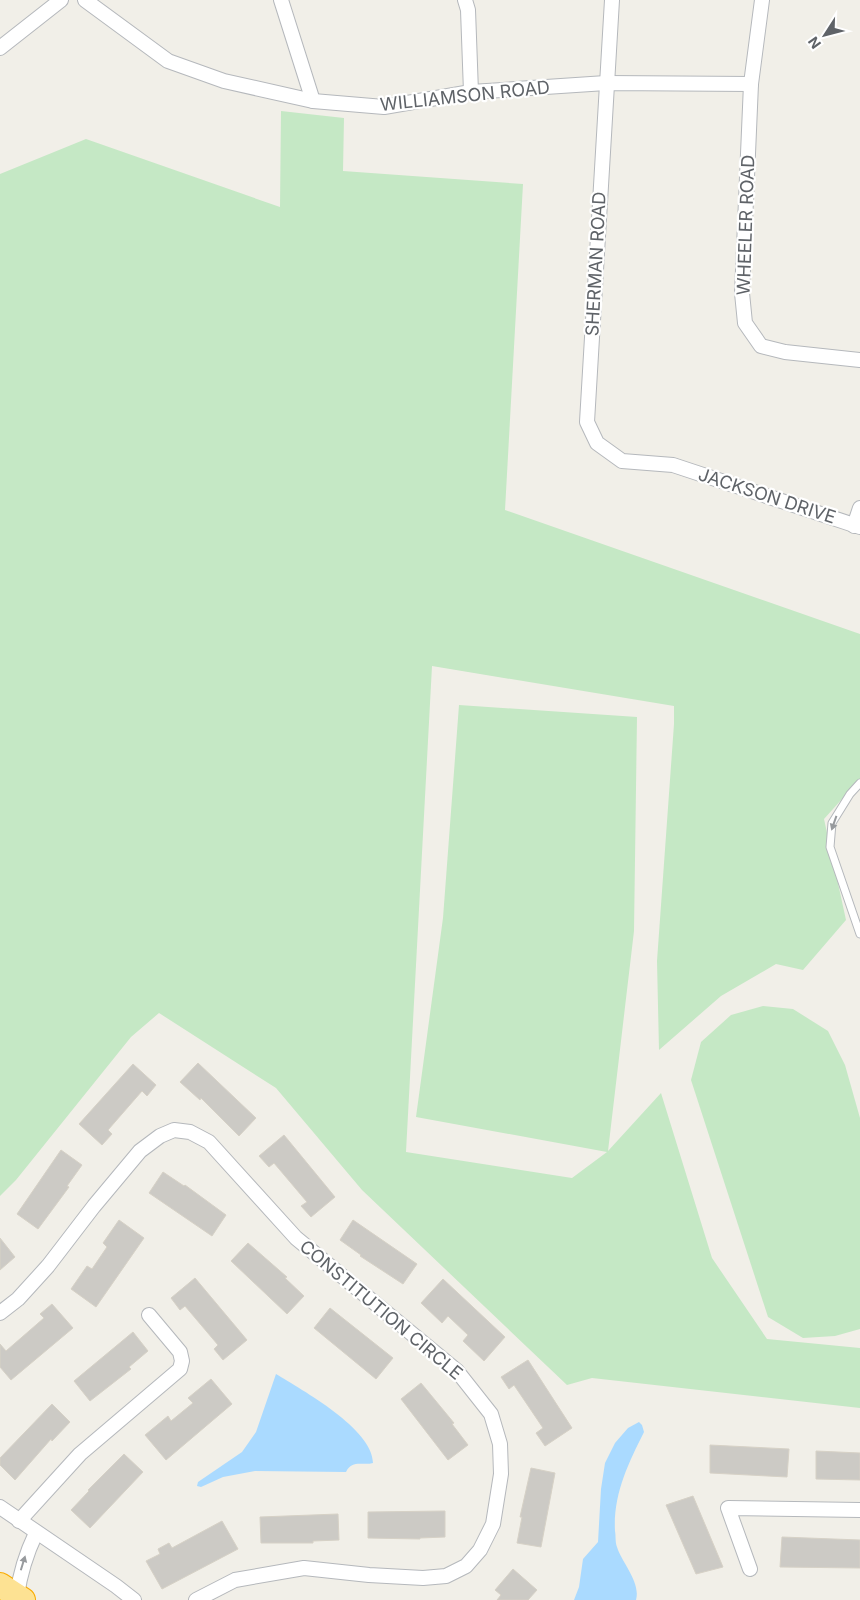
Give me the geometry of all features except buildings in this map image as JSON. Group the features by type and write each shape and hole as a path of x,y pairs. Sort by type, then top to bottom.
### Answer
{"street":[{"path":"0,48 61,0"},
{"name":"WILLIAMSON ROAD","path":"84,0 168,61 224,81 312,101 384,107 472,92 606,83 751,84"},
{"path":"280,0 312,101"},
{"path":"465,0 468,10 472,92"},
{"name":"SHERMAN ROAD","path":"612,0 587,422 597,443 622,461 673,465"},
{"name":"WHEELER ROAD","path":"762,0 751,84 742,293 745,323 761,346 785,352 860,360"},
{"name":"JACKSON DRIVE","path":"673,465 857,527"},
{"path":"857,527 860,508"},
{"name":"CONSTITUTION CIRCLE","path":"0,1313 18,1299 48,1266 94,1206 140,1151 160,1136 174,1130 190,1132 209,1142 296,1238 457,1371 492,1414 500,1444 501,1474 493,1524 480,1550 466,1566 446,1576 423,1578 369,1575 304,1568 235,1580 196,1600"},
{"path":"134,1600 116,1586 7,1515 180,1369 182,1361 180,1352 149,1315"},
{"path":"750,1569 728,1508 860,1510"},
{"path":"13,1594 24,1560 36,1533"}],"lane":[{"path":"860,783 850,794 832,823 830,847 860,934"}],"green space":[{"path":"281,111 344,118 343,171 523,184 505,510 860,634 860,779 824,819 846,920 803,970 776,964 721,996 659,1050 657,961 674,706 432,666 406,1152 572,1178 607,1152 416,1117 443,918 459,705 637,717 634,931 608,1151 661,1093 712,1258 767,1339 860,1348 860,1408 592,1378 567,1385 362,1190 276,1088 159,1013 131,1037 16,1180 0,1196 0,174 86,139 280,207"},
{"path":"763,1006 793,1009 828,1031 845,1065 860,1118 860,1329 835,1336 803,1338 768,1317 691,1080 701,1042 731,1015"}],"water":[{"path":"276,1374 318,1400 349,1424 362,1437 370,1450 373,1463 355,1464 348,1468 346,1472 255,1471 223,1477 201,1487 197,1486 198,1482 242,1452 256,1432"},
{"path":"639,1422 644,1432 623,1480 616,1505 615,1518 616,1545 634,1580 637,1593 636,1600 574,1600 579,1587 583,1559 598,1542 601,1489 605,1463 615,1443 628,1428"}]}
